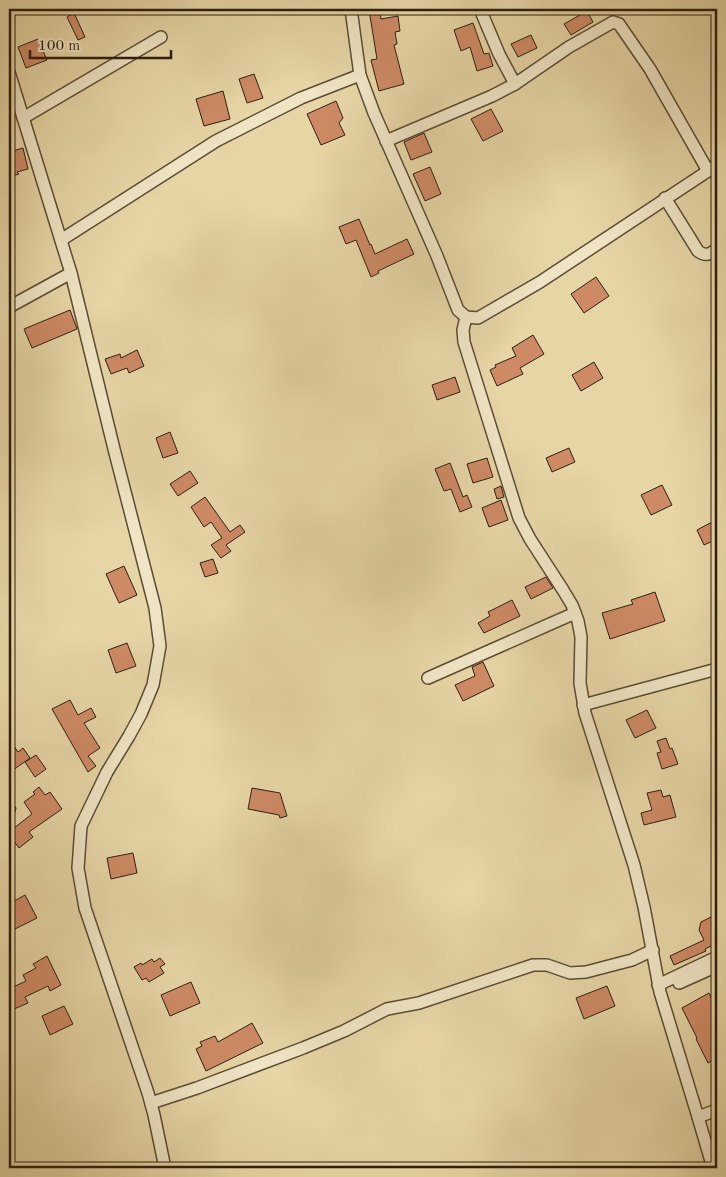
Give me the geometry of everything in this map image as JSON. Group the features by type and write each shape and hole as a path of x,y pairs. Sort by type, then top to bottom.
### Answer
{"street":[{"path":"351,9 360,75 386,141 437,256 458,310 466,318 478,318 506,302 713,168 650,69 620,24 616,22 569,47 515,84 492,96 386,141"},
{"path":"480,9 499,54 515,84"},
{"path":"24,118 162,37"},
{"path":"9,72 71,273 155,608 160,646 153,685 141,714 107,772 82,826 78,868 85,908 151,1103 165,1168"},
{"path":"61,240 216,141 301,98 360,75"},
{"path":"665,198 698,251 703,255 708,255 717,249"},
{"path":"9,307 71,273"},
{"path":"466,318 463,330 464,342 514,506 530,540 575,612 581,637 580,674 583,705 632,857 659,988 712,1168"},
{"path":"428,678 575,612"},
{"path":"583,705 717,669"},
{"path":"151,1103 215,1082 344,1031 387,1008 419,1003 533,965 547,965 570,973 586,972 632,960 652,950"},
{"path":"659,988 717,957"},
{"path":"659,988 717,966"},
{"path":"698,1117 717,1110"}],"building":[{"path":"380,9 381,19 398,16 400,31 395,32 397,44 394,45 404,84 379,91 371,60 377,59 369,10"},
{"path":"587,11 593,22 571,35 564,24"},
{"path":"74,13 85,37 78,40 67,17"},
{"path":"473,23 484,54 489,53 493,66 477,71 470,47 461,51 454,30"},
{"path":"531,35 537,48 518,57 511,44"},
{"path":"38,39 47,60 26,68 18,47"},
{"path":"254,74 263,98 247,103 239,79"},
{"path":"223,91 230,119 204,126 196,99"},
{"path":"336,101 343,118 339,123 345,135 321,145 307,114"},
{"path":"491,109 503,131 483,141 471,119"},
{"path":"424,133 432,152 411,160 404,142"},
{"path":"23,148 28,169 17,172 19,174 9,177 9,152"},
{"path":"430,167 441,194 425,201 413,174"},
{"path":"359,219 375,254 407,239 414,254 378,271 379,273 371,277 356,240 346,244 339,227"},
{"path":"596,277 609,296 584,313 571,294"},
{"path":"70,310 77,329 32,348 24,329"},
{"path":"533,335 544,354 520,368 523,374 497,386 490,370 496,367 495,365 516,356 512,348"},
{"path":"137,350 144,366 129,373 127,368 111,374 105,359 120,354 121,358"},
{"path":"594,362 603,378 581,391 572,375"},
{"path":"455,377 460,392 437,400 432,385"},
{"path":"170,432 178,453 163,458 156,438"},
{"path":"569,448 575,462 552,472 546,458"},
{"path":"487,458 493,477 473,483 467,464"},
{"path":"450,463 463,497 467,495 472,507 460,512 451,489 444,491 435,469"},
{"path":"190,471 198,483 178,496 170,484"},
{"path":"662,485 672,505 651,515 641,495"},
{"path":"501,486 504,497 497,499 494,489"},
{"path":"205,497 230,532 240,525 245,532 226,545 231,551 221,558 211,545 222,538 211,522 204,527 191,507"},
{"path":"501,500 508,520 489,527 482,508"},
{"path":"714,521 717,527 717,539 704,545 697,530"},
{"path":"213,559 218,573 205,577 200,563"},
{"path":"124,566 137,595 119,603 106,574"},
{"path":"546,577 553,588 531,599 525,587"},
{"path":"655,592 665,621 610,639 602,613 633,604 631,600"},
{"path":"512,600 520,616 484,633 478,623 490,616 488,612"},
{"path":"127,643 136,666 116,673 108,650"},
{"path":"483,662 494,686 463,701 455,685 475,676 472,667"},
{"path":"70,700 78,715 91,708 96,717 84,723 100,748 88,756 96,766 88,772 52,709"},
{"path":"647,710 656,728 635,738 626,720"},
{"path":"666,738 678,764 662,769 657,753 661,752 657,741"},
{"path":"9,739 18,752 23,748 30,758 9,773"},
{"path":"36,755 46,769 35,777 25,762"},
{"path":"39,787 45,795 50,792 62,809 29,832 33,837 19,848 9,835 9,832 32,814 24,802 35,794 33,792"},
{"path":"252,788 280,793 287,816 280,818 279,815 248,809"},
{"path":"661,790 663,797 670,795 676,817 644,825 641,813 652,810 647,793"},
{"path":"9,798 16,808 11,827 9,826"},
{"path":"133,853 137,873 111,879 107,858"},
{"path":"25,895 37,918 15,929 9,918 9,904"},
{"path":"717,914 717,943 705,949 706,951 674,965 670,956 704,940 699,930 701,922"},
{"path":"47,956 61,985 50,991 48,986 25,997 28,1003 14,1009 9,996 9,989 26,981 23,975 36,968 33,964"},
{"path":"160,958 165,964 160,967 164,973 149,982 146,978 142,980 134,967 152,959 154,962"},
{"path":"191,982 200,1003 170,1016 161,995"},
{"path":"607,986 615,1006 584,1019 576,998"},
{"path":"709,993 717,1009 717,1015 711,1018 717,1030 717,1058 708,1063 682,1008"},
{"path":"64,1006 73,1024 50,1035 42,1016"},
{"path":"252,1023 263,1043 206,1071 196,1049 202,1046 200,1042 215,1036 218,1042"}]}
